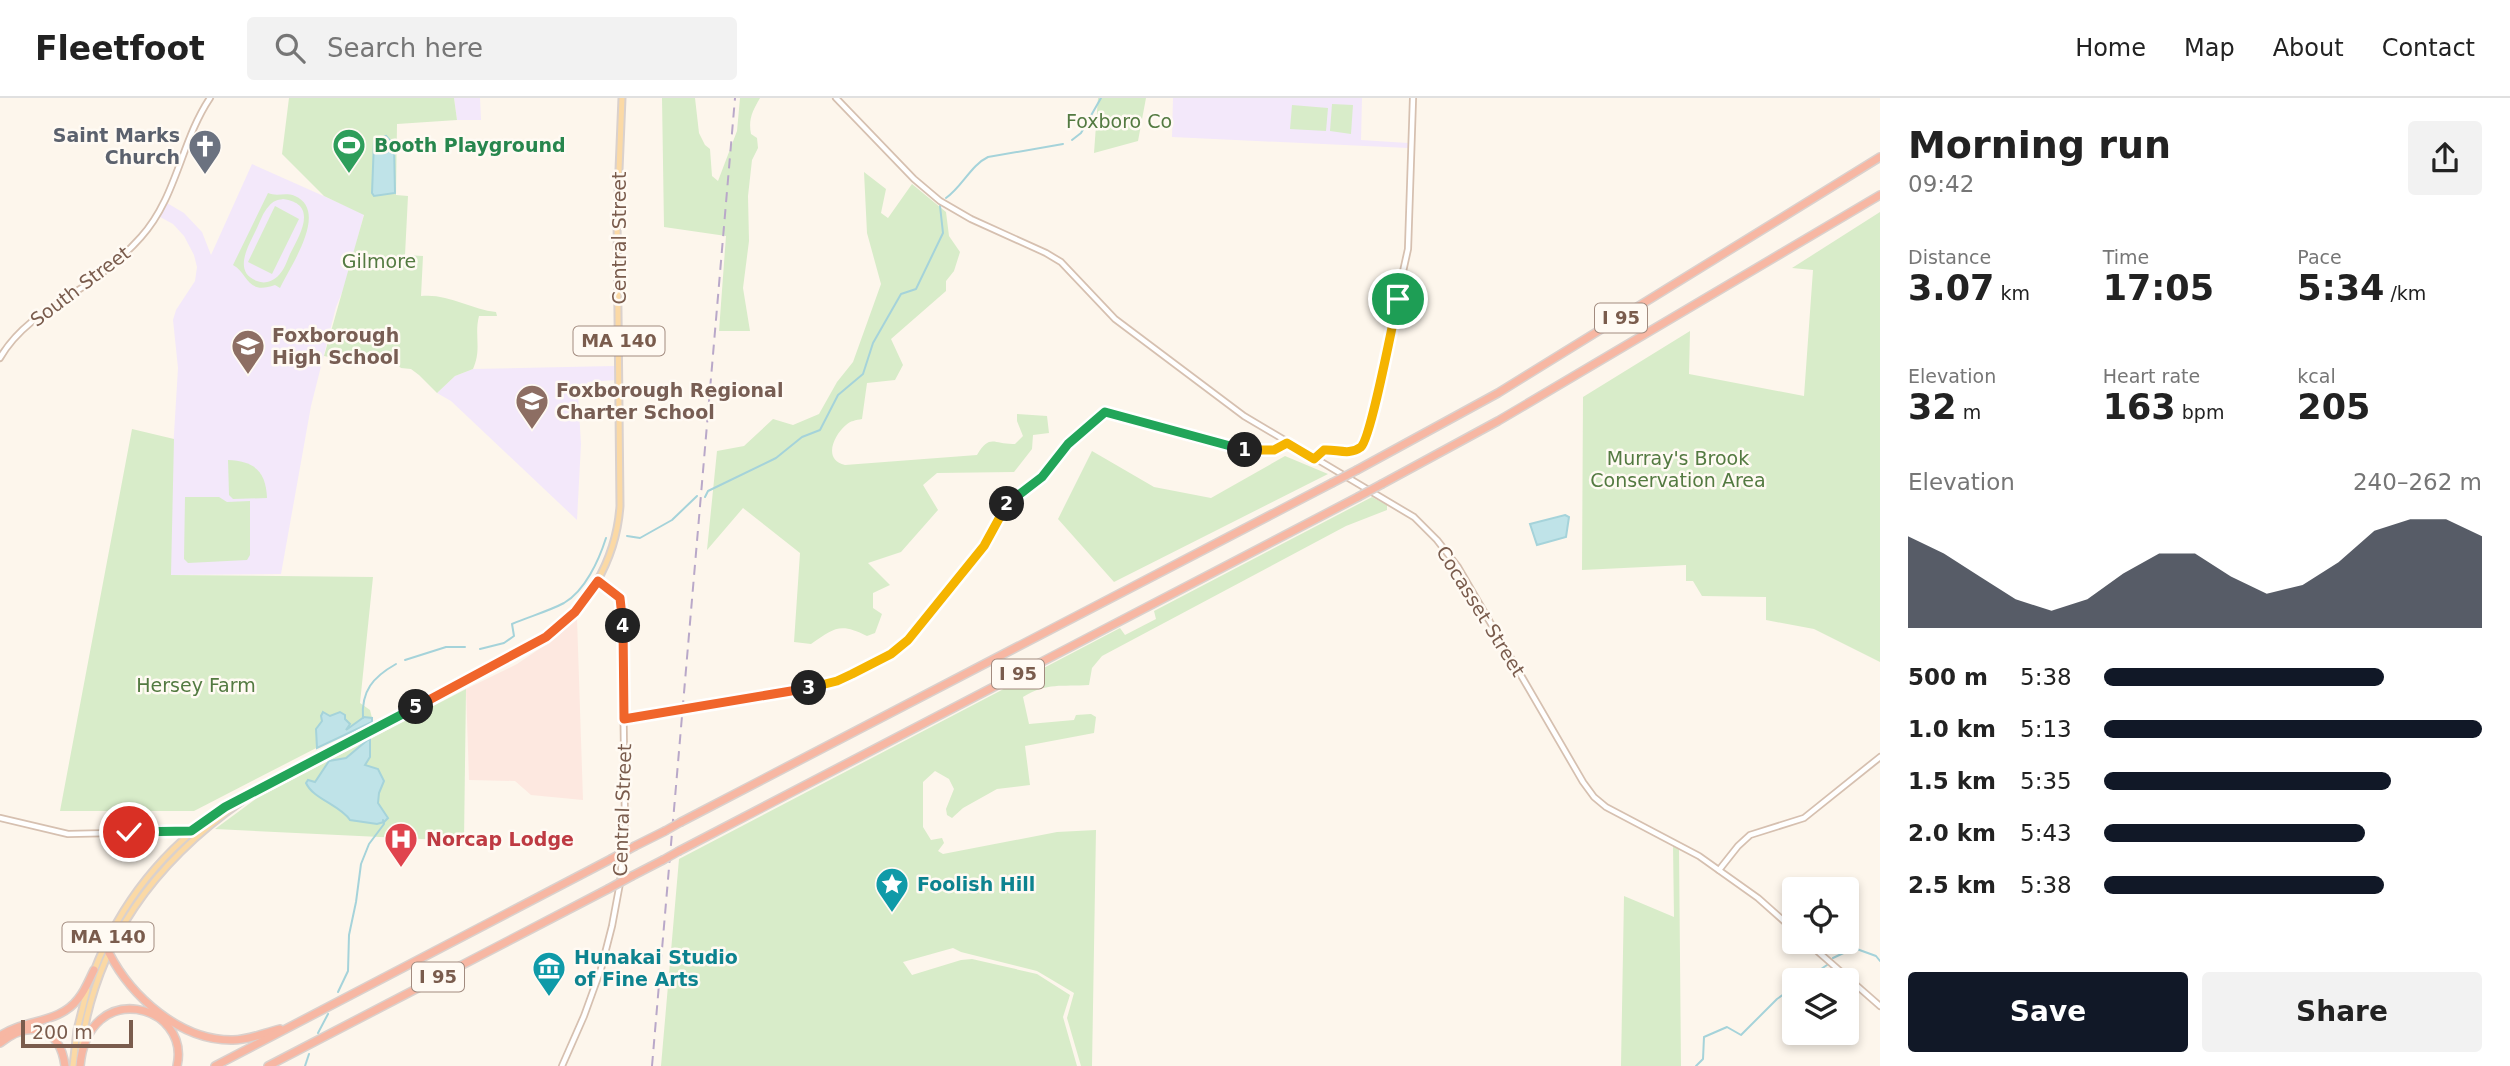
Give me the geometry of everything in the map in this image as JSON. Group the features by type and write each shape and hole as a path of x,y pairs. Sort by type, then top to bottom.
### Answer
{"highway":[{"name":"I 95","path":"215,1066 1357,470 1498,393 1880,157"},
{"name":"I 95","path":"271,1065 1499,421 1880,195"},
{"path":"109,953 125,980 145,1001 171,1020 195,1032 217,1039 237,1040 294,1025"},
{"path":"0,1036 68,1009 80,997 94,970"},
{"path":"80,1062 88,1035 99,1021 116,1010 132,1007 150,1013 168,1028 178,1049 177,1066"},
{"path":"0,1043 22,1031 44,1031 60,1045 65,1066"}],"main road":[{"name":"South Street","path":"0,358 18,333 31,321 113,265 144,234 164,203 186,147 210,98"},
{"name":"Central Street","path":"562,1066 594,992 617,905 625,824 622,605 616,593 598,581 615,540 620,503 617,218 622,98"},
{"name":"Cocasset Street","path":"836,98 914,179 940,201 971,219 1054,257 1067,267 1115,319 1244,416 1407,512 1440,543 1472,590 1594,797 1606,807 1667,837 1720,870 1782,919"},
{"path":"1314,459 1324,450 1354,451 1363,445 1368,431 1408,249 1413,98"},
{"path":"624,719 812,688 837,681 891,654 917,631 984,546 1009,502 1042,477 1068,444 1105,412 1241,450 1274,450 1287,443"},
{"name":"MA 140","path":"73,1066 80,1016 94,970 114,926 132,897 158,864 191,831 225,807 541,641 570,617 598,581"},
{"path":"1720,870 1750,835 1804,818 1880,757"},
{"name":"MA 140","path":"80,1062 92,998 124,922 147,888 200,831 262,787"},
{"path":"0,818 68,834 200,831"},
{"path":"1821,954 1880,1006"}],"shaded area":[{"path":"454,98 480,98 481,120 457,120"},
{"path":"1173,98 1362,98 1361,140 1408,143 1408,148 1172,137"},
{"name":"Foxborough High School","path":"252,164 364,214 346,283 336,307 311,406 281,574 170,575 172,467 178,368 173,320 176,310 195,281 197,267 184,236 173,224 160,217 167,203 184,213 202,232 211,255"},
{"name":"Foxborough Regional Charter School","path":"614,366 616,380 588,382 578,395 581,444 577,520 451,401 437,393 455,376 473,369"},
{"path":"577,618 583,800 531,795 515,781 469,780 466,689 517,664 557,637"}],"green space":[{"name":"Gilmore","path":"289,98 454,98 457,120 397,124 396,195 408,196 405,255 423,256 421,296 450,299 496,312 497,316 479,316 477,355 473,369 455,376 437,393 419,375 411,369 401,368 389,356 369,352 352,362 324,356 364,215 324,196 282,154"},
{"path":"662,98 695,98 699,133 710,149 712,176 718,181 737,131 740,98 760,98 750,124 751,134 757,138 758,148 752,160 748,196 749,241 743,288 750,331 719,331 726,236 664,227"},
{"name":"Foxboro Co","path":"1098,98 1146,98 1138,141 1094,153"},
{"path":"1332,104 1353,105 1351,134 1330,131"},
{"path":"1292,105 1328,108 1326,131 1290,129"},
{"path":"864,172 886,189 881,213 888,218 912,184 946,212 949,236 960,252 954,271 946,281 946,291 891,339 903,365 895,380 867,383 862,419 848,424 837,435 832,447 834,458 845,465 977,455 989,442 1015,444 1023,436 1017,414 1047,416 1049,433 1033,435 1032,449 1014,472 937,473 923,485 938,510 901,552 868,563 890,585 873,593 873,608 882,614 875,633 867,636 843,628 826,634 811,644 794,642 800,553 743,508 707,550 717,451 744,446 773,419 793,425 819,414 837,382 853,362 881,284 867,233"},
{"path":"268,193 295,196 305,203 309,213 308,226 299,253 280,288 275,285 253,285 233,265","holes":["283,199 301,207 304,221 285,266 272,280 257,281 249,277 245,271 244,258 267,208 275,201"]},
{"path":"275,206 299,219 272,274 248,262"},
{"name":"Murray's Brook Conservation Area","path":"1880,212 1880,662 1814,629 1766,620 1766,597 1702,596 1693,581 1686,581 1686,565 1582,570 1583,397 1690,331 1689,374 1804,396 1813,270 1792,268"},
{"name":"Hersey Farm","path":"132,429 174,439 171,575 373,577 360,703 370,710 372,718 363,717 357,727 194,811 60,811"},
{"path":"1092,451 1154,487 1211,498 1285,456 1328,474 1114,582 1058,519"},
{"path":"228,460 245,463 257,470 264,481 267,498 233,499 229,495"},
{"path":"185,497 219,497 227,502 250,501 250,555 247,560 188,563 184,559"},
{"path":"1372,497 1387,505 1387,510 1346,526 1102,656 1092,668 1089,685 1047,687 1023,697 1029,724 1074,720 1076,715 1091,714 1096,717 1094,733 1025,746 1030,785 997,789 963,808 952,818 947,815 946,809 954,789 949,779 935,771 923,782 923,827 931,840 942,838 944,843 938,851 943,854 1057,832 1096,830 1092,1066 1081,1066 1067,1018 1074,993 1037,971 953,948 903,962 912,975 972,959 1037,974 1070,995 1063,1017 1077,1066 661,1066 679,859 1120,628 1125,635 1156,619 1154,611"},
{"path":"466,689 464,841 215,829 257,798"},
{"path":"1673,845 1679,848 1681,1066 1621,1066 1624,896 1674,917"}],"water":[{"path":"386,136 394,145 395,193 374,196 374,141"},
{"path":"1565,515 1569,517 1566,537 1537,545 1530,524"},
{"path":"323,712 330,716 340,712 345,715 350,724 346,730 364,717 372,718 372,722 317,748 316,729 322,721"},
{"path":"370,738 370,757 365,765 378,769 384,781 378,803 388,818 377,824 350,820 309,789 306,783 308,780 315,782 329,761 346,758"}],"waterway":[{"path":"1072,140 1081,133 1101,98"},
{"path":"946,198 988,157 1063,144"},
{"path":"705,497 708,491 776,458 802,437 820,430 838,395 863,374 873,343 901,294 916,289 943,233 940,206"},
{"path":"627,536 640,538 672,520 697,496"},
{"path":"480,649 504,643 514,636 512,624 572,598 590,574 606,538"},
{"path":"405,660 446,647 465,647"},
{"path":"363,718 366,692 381,674 396,664"},
{"path":"338,992 348,971 349,935 361,864 369,844 384,824 383,820"},
{"path":"1833,958 1854,948 1876,956 1880,961"},
{"path":"1823,968 1827,965"},
{"path":"1696,1066 1703,1059 1704,1037 1727,1027 1741,1035 1782,995"},
{"path":"318,1033 328,1014"},
{"path":"305,1066 309,1054"}],"railway":[{"path":"652,1066 735,98"}],"place":[{"name":"Booth Playground","path":"349,175"},
{"name":"Saint Marks Church","path":"205,176"},
{"name":"Foxborough High School","path":"248,376"},
{"name":"Foxborough Regional Charter School","path":"532,431"},
{"name":"Norcap Lodge","path":"401,869"},
{"name":"Foolish Hill","path":"892,914"},
{"name":"Hunakai Studio of Fine Arts","path":"549,998"}],"route":[{"path":"129,832 191,831 225,807 541,641 570,617 598,581 616,593 622,605 624,719 812,688 837,681 891,654 908,640 984,546 1002,510 1042,477 1068,444 1105,412 1241,450 1274,450 1287,443 1314,459 1324,450 1350,452 1361,447 1370,424 1398,299"}]}
